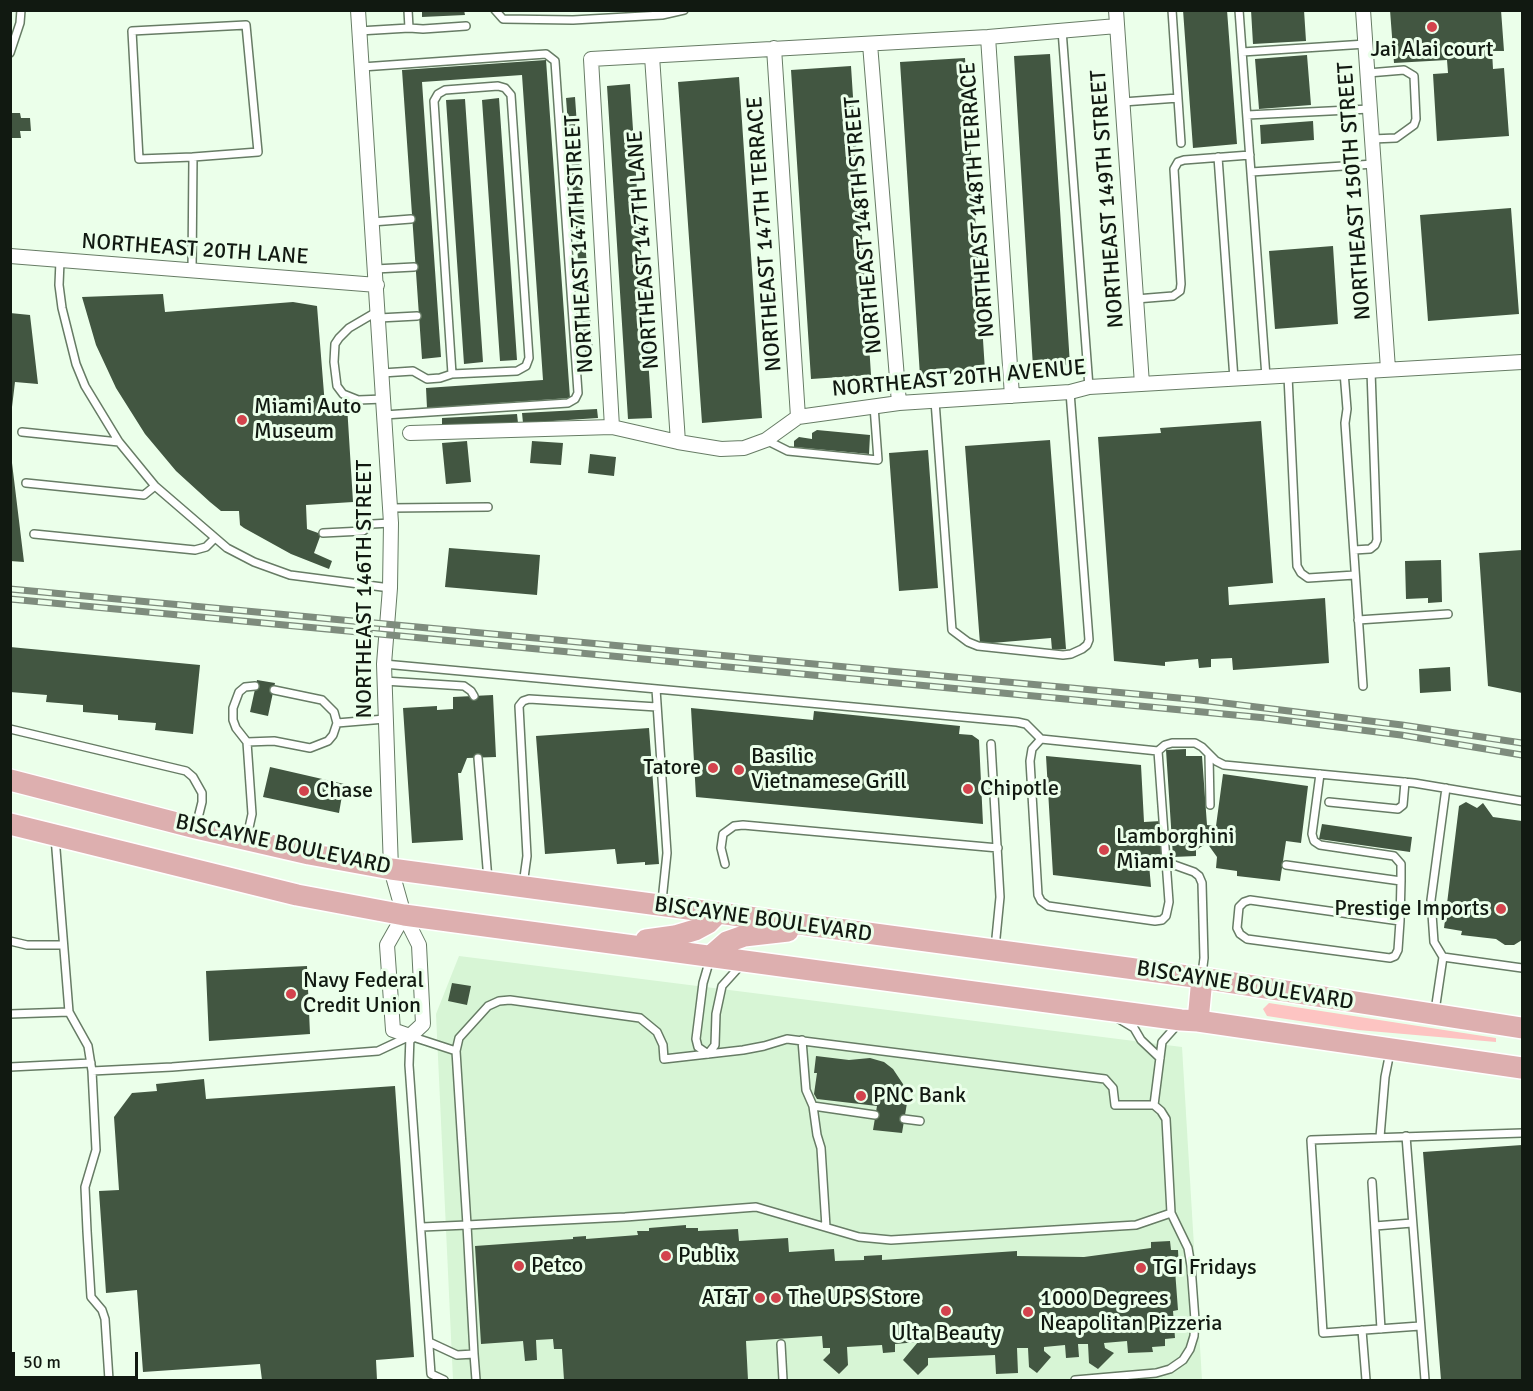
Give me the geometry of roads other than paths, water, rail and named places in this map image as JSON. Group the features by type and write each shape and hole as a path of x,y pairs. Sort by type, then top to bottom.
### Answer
{"main road":[{"name":"BISCAYNE BOULEVARD","path":"10,780 247,840 391,869 1202,978 1522,1028"},
{"name":"BISCAYNE BOULEVARD","path":"10,824 297,895 404,915 1522,1068"},
{"path":"613,943 675,936 708,923 718,914"},
{"path":"711,956 727,942 744,936 815,927"},
{"path":"1189,1021 1202,978"}],"street":[{"name":"NORTHEAST 146TH STREET","path":"358,10 391,523 390,588 384,664 391,869 404,915 419,945 423,1024 410,1036"},
{"name":"NORTHEAST 149TH STREET","path":"1116,10 1142,384"},
{"name":"NORTHEAST 150TH STREET","path":"1363,10 1389,369"},
{"path":"652,56 988,37 1117,26"},
{"name":"NORTHEAST 148TH TERRACE","path":"988,37 1012,396"},
{"name":"NORTHEAST 148TH STREET","path":"870,44 899,403"},
{"name":"NORTHEAST 147TH TERRACE","path":"774,48 798,417"},
{"name":"NORTHEAST 147TH STREET","path":"612,427 591,59 652,56"},
{"name":"NORTHEAST 147TH LANE","path":"652,56 678,442"},
{"name":"NORTHEAST 20TH LANE","path":"10,256 376,285"},
{"name":"NORTHEAST 20TH AVENUE","path":"410,433 612,427 721,449 744,448 766,440 798,417 899,403 1070,392 1089,387 1522,362"},
{"path":"404,915 387,945 393,1029 410,1036"}],"lane":[{"path":"10,53 20,23 21,10"},
{"path":"408,10 409,27"},
{"path":"495,10 503,19 545,20 573,20 684,10"},
{"path":"544,10 545,20"},
{"path":"1172,10 1181,143"},
{"path":"1239,10 1266,377"},
{"path":"246,25 258,152 193,157 139,159 132,31 246,25"},
{"path":"360,31 465,26"},
{"path":"1062,30 1089,387"},
{"path":"1242,52 1366,44"},
{"path":"362,67 546,54 555,62 578,393 568,403 384,415"},
{"path":"1368,73 1404,70 1414,76 1416,119 1414,125 1396,138 1372,139"},
{"path":"382,373 413,371 427,379 452,374 518,370 526,366 529,358 511,95 505,88 498,86 445,90 438,94 434,101 452,374"},
{"path":"1123,102 1178,98"},
{"path":"1247,116 1370,109"},
{"path":"1136,299 1173,296 1180,291 1182,284 1174,169 1178,162 1250,155"},
{"path":"192,271 193,157"},
{"path":"1218,157 1234,379"},
{"path":"1251,172 1374,164"},
{"path":"372,222 411,219"},
{"path":"60,261 59,285 62,308 76,364 85,386 119,442 156,486 226,548 247,559 290,575 390,588"},
{"path":"375,269 414,267"},
{"path":"384,399 358,400 343,394 337,386 334,362 335,344 349,328 379,314 417,316"},
{"path":"1354,550 1370,549 1377,540 1371,371"},
{"path":"1344,372 1347,410 1345,423 1363,686"},
{"path":"1288,376 1297,566 1308,578 1355,575"},
{"path":"935,401 952,630 968,642 978,646 1063,655 1082,649 1089,640 1070,392"},
{"path":"766,440 788,451 878,460 874,406"},
{"path":"22,432 119,442"},
{"path":"26,483 144,495 156,486"},
{"path":"390,508 488,507"},
{"path":"323,533 363,531 372,524 391,523"},
{"path":"34,534 195,550 206,547 215,538"},
{"path":"1358,620 1448,614"},
{"path":"384,664 1017,722 1026,724 1041,739 1158,751 1172,743 1195,743 1224,765 1405,782 1522,801"},
{"path":"384,681 464,686 474,696"},
{"path":"247,840 252,814 247,742 236,728 233,708 239,692 245,687 255,686"},
{"path":"656,689 667,853 661,906"},
{"path":"247,742 274,741 310,748 328,741 333,735 337,723 334,711 322,700 274,690"},
{"path":"523,888 527,856 519,706 523,701 529,699 657,707"},
{"path":"337,723 385,719"},
{"path":"10,729 186,771 193,777 202,793 196,828"},
{"path":"1041,739 1032,749 1030,761 1038,895 1041,902 1048,906 1161,920 1166,916 1169,902 1158,751"},
{"path":"991,744 1000,897 994,950"},
{"path":"1209,755 1210,805"},
{"path":"478,758 488,883"},
{"path":"1320,774 1312,834 1314,841 1320,845 1394,856 1401,864 1400,921 1398,950 1395,956 1390,958 1247,939 1240,934 1237,928 1239,907 1250,900 1400,921"},
{"path":"1329,802 1398,809 1402,805 1405,782"},
{"path":"1434,1015 1443,957 1434,942 1431,900 1446,788"},
{"path":"725,864 721,848 723,834 734,826 743,825 998,848"},
{"path":"55,835 69,1012 88,1046 92,1071 96,1150 85,1187 87,1231 91,1297 102,1310 105,1319 109,1380"},
{"path":"1166,862 1194,872 1202,883 1204,958 1202,978"},
{"path":"1286,865 1401,881"},
{"path":"10,941 27,945 63,945"},
{"path":"708,1054 698,1047 696,1039 703,983 711,956"},
{"path":"1443,957 1522,968"},
{"path":"708,1054 715,1045 716,1014 722,986 745,961"},
{"path":"476,1380 456,1051 459,1038 488,1006 498,1001 510,1000 640,1018 657,1032 663,1045 664,1059 764,1046 787,1039 802,1040 1105,1079 1113,1088 1115,1104 1154,1105 1166,1119 1171,1214 1188,1248 1195,1320 1194,1336 1183,1360 1170,1369 1156,1374 1075,1380"},
{"path":"1105,1010 1134,1028 1141,1040 1160,1058"},
{"path":"10,1014 69,1012"},
{"path":"1154,1105 1162,1042 1189,1021"},
{"path":"92,1071 378,1051 410,1036 456,1051"},
{"path":"410,1036 409,1065 431,1377 444,1380"},
{"path":"802,1040 806,1090 813,1106 821,1148 826,1227"},
{"path":"1380,1137 1385,1077 1390,1049"},
{"path":"10,1067 91,1063"},
{"path":"813,1106 875,1115"},
{"path":"904,1119 920,1121"},
{"path":"1420,1326 1323,1333 1311,1140 1522,1133"},
{"path":"1406,1136 1425,1380"},
{"path":"1372,1182 1381,1329"},
{"path":"422,1227 625,1217 756,1207 859,1237 927,1239 1136,1226 1171,1214"},
{"path":"1375,1226 1412,1223"},
{"path":"1362,1330 1366,1380"},
{"path":"429,1342 457,1355 474,1354"},
{"path":"781,1344 783,1380"}],"railway":[{"path":"10,589 1200,700 1402,725 1522,743"},
{"path":"10,599 1266,718 1401,735 1522,755"}],"place":[{"name":"Jai Alai court","path":"1432,27"},
{"name":"Miami Auto Museum","path":"242,420"},
{"name":"Tatore","path":"713,768"},
{"name":"Basilic Vietnamese Grill","path":"739,770"},
{"name":"Chipotle","path":"968,789"},
{"name":"Chase","path":"304,791"},
{"name":"Lamborghini Miami","path":"1104,850"},
{"name":"Prestige Imports","path":"1501,909"},
{"name":"Navy Federal Credit Union","path":"291,994"},
{"name":"PNC Bank","path":"861,1096"},
{"name":"Publix","path":"666,1256"},
{"name":"Petco","path":"519,1266"},
{"name":"TGI Fridays","path":"1141,1268"},
{"name":"AT&T","path":"760,1298"},
{"name":"The UPS Store","path":"776,1298"},
{"name":"Ulta Beauty","path":"946,1311"},
{"name":"1000 Degrees Neapolitan Pizzeria","path":"1028,1312"}]}
